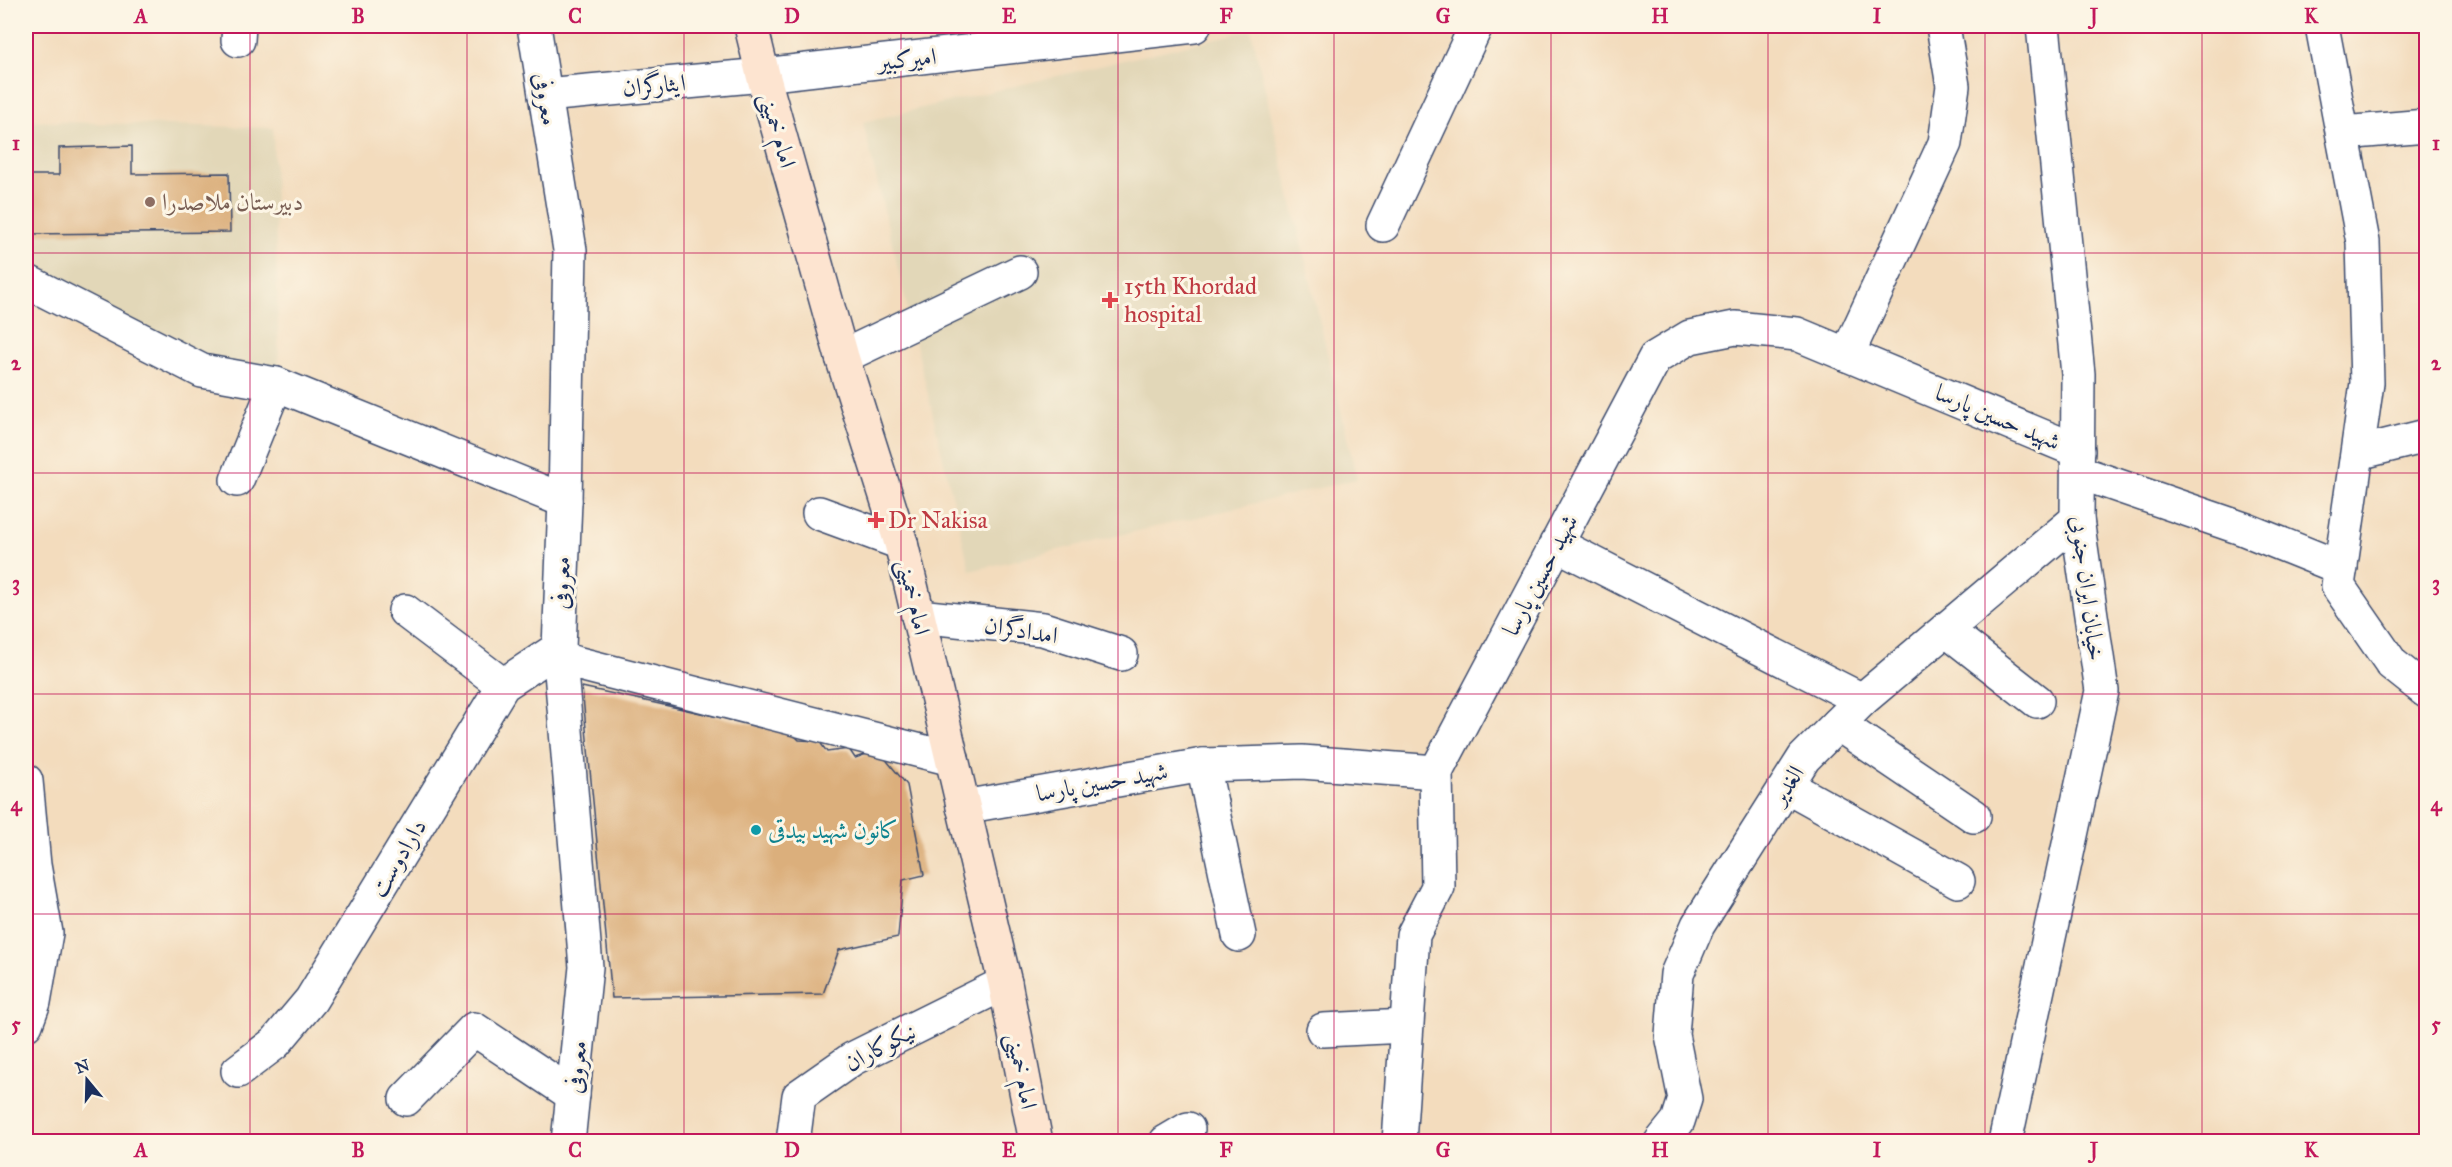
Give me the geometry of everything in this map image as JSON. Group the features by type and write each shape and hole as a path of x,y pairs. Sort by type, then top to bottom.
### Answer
{"street":[{"name":"معروفی","path":"534,26 570,250 565,501 559,653 586,967 568,1142"},
{"name":"امام خمینی","path":"751,26 842,357 901,543 1005,983 1036,1142"},
{"name":"امیرکبیر","path":"763,75 1044,34 1194,26"},
{"path":"1383,225 1476,26"},
{"path":"1847,355 1945,143 1953,86 1943,26"},
{"name":"خیابان ایران جنوبی","path":"2005,1142 2102,690 2077,519 2078,374 2043,26"},
{"path":"2322,26 2363,242 2367,383 2338,586 2392,664 2427,691"},
{"name":"ایثارگران","path":"545,95 763,75"},
{"path":"2343,133 2427,126"},
{"path":"842,357 1020,272"},
{"path":"26,282 202,371 276,384 565,501"},
{"name":"شهید حسین پارسا","path":"963,807 1203,765 1302,762 1436,772 1655,358 1690,337 1735,328 1797,334 2078,461 2341,568"},
{"path":"237,480 276,384"},
{"path":"2358,453 2427,435"},
{"path":"819,513 901,543"},
{"name":"الغدیر","path":"1661,1142 1678,1121 1684,1099 1672,1035 1677,974 1698,925 1804,758 1862,700 2077,519"},
{"path":"1556,544 1862,700"},
{"path":"405,611 503,685"},
{"name":"امدادگران","path":"918,616 1043,629 1121,654"},
{"path":"1946,630 2037,701"},
{"path":"559,653 952,759"},
{"name":"دارادوست","path":"238,1071 274,1043 311,1000 503,685 559,653"},
{"path":"1838,724 1974,816"},
{"path":"1203,765 1239,935"},
{"path":"1399,1142 1413,934 1438,887 1436,772"},
{"path":"26,781 34,866 46,933 34,1002 26,1024"},
{"path":"1787,786 1958,881"},
{"name":"نیکوکاران","path":"793,1142 799,1096 852,1059 1005,983"},
{"path":"1323,1030 1406,1026"},
{"path":"406,1098 474,1029 573,1095"}],"shaded area":[{"name":"15th Khordad hospital","path":"1251,30 1357,479 970,571 863,122"},
{"name":"دبیرستان ملاصدرا","path":"26,121 273,128 279,369 193,358 26,277"}],"building":[{"path":"132,146 132,174 229,173 230,232 26,234 26,175 59,175 59,148"},
{"name":"کانون شهید بیدقی","path":"582,687 792,733 799,740 819,741 827,752 849,749 855,758 878,750 907,785 924,875 903,880 898,937 839,950 823,994 612,998"}],"place":[{"name":"دبیرستان ملاصدرا","path":"150,202"},
{"name":"15th Khordad hospital","path":"1110,300"},
{"name":"Dr Nakisa","path":"876,520"},
{"name":"کانون شهید بیدقی","path":"756,830"}]}
